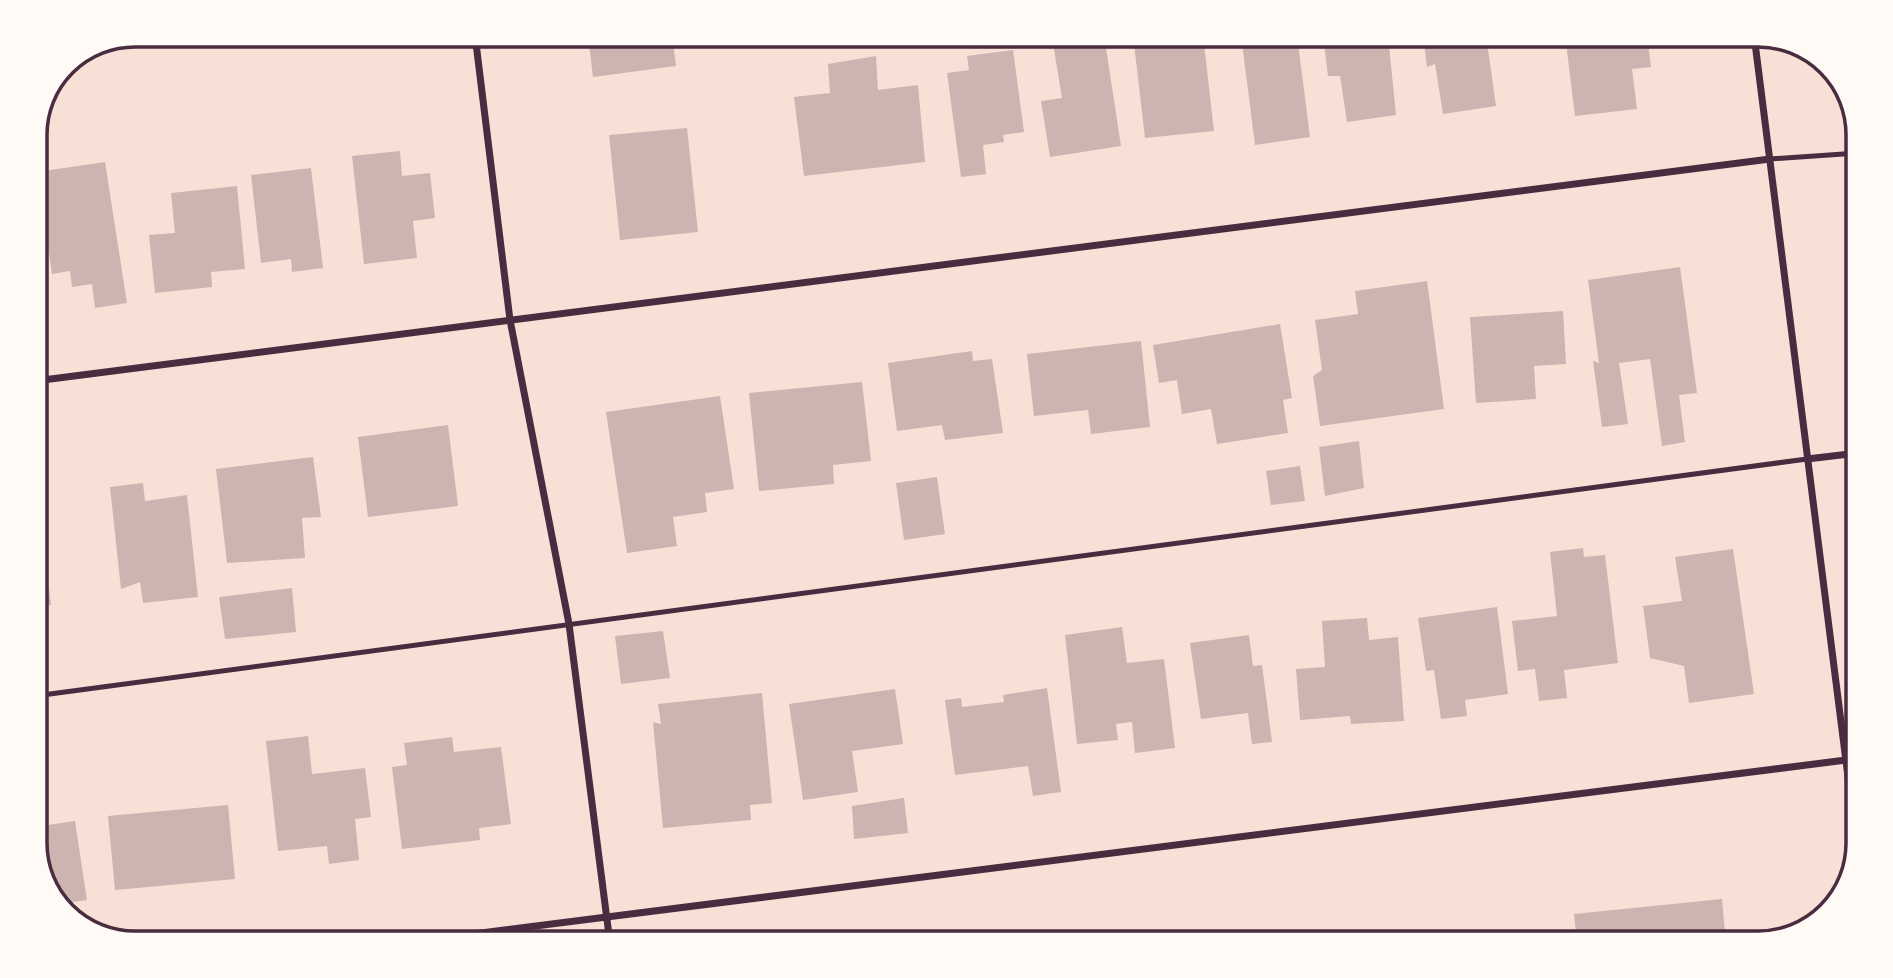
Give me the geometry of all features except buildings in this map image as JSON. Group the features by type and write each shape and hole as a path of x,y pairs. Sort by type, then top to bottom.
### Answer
{"street":[{"path":"476,47 510,320 569,624 608,931"},
{"path":"496,931 1846,760 1756,47"},
{"path":"47,378 1770,159"},
{"path":"1807,459 1846,454"}],"lane":[{"path":"1770,159 1846,154"},
{"path":"47,694 1807,459"}]}
